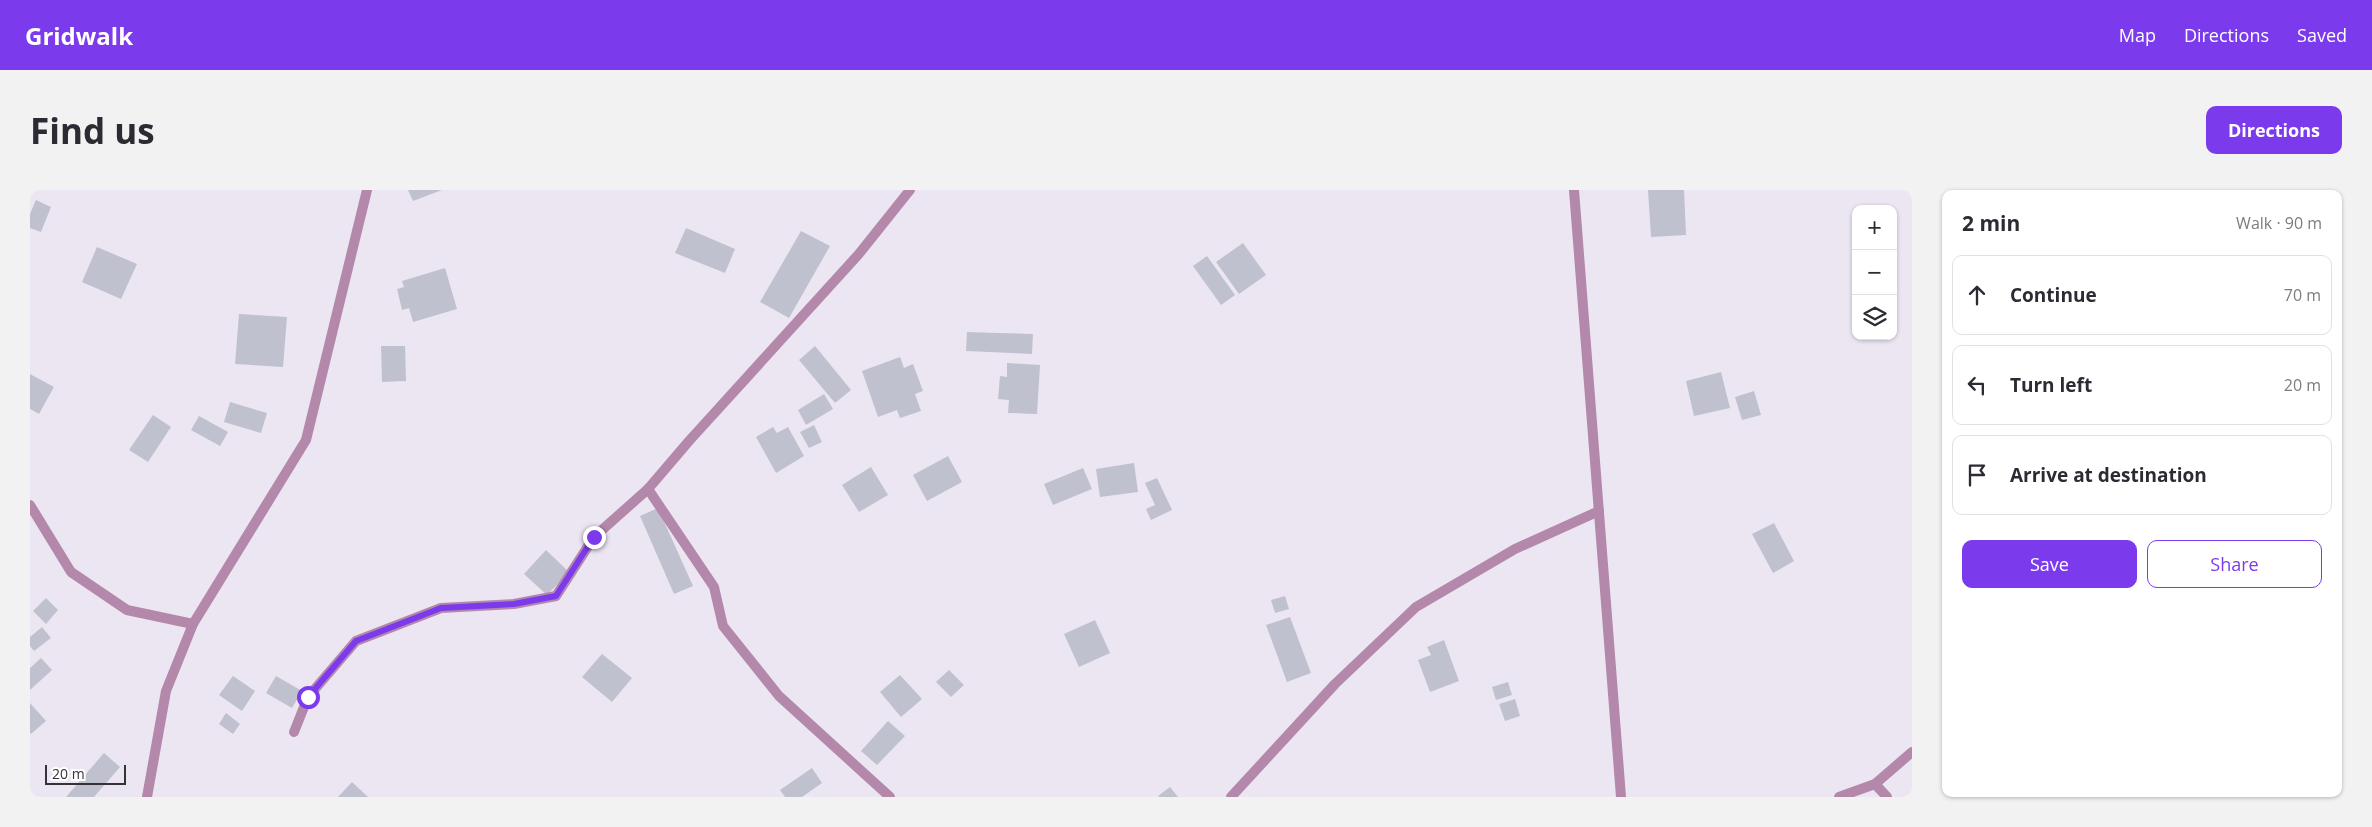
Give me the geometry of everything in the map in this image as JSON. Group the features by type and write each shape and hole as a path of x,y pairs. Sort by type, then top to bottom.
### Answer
{"street":[{"path":"147,797 166,691 193,624 306,440 367,190"},
{"path":"294,732 308,697 356,641 441,608 514,604 556,596 594,537 648,489 689,441 858,255 910,190"},
{"path":"1574,190 1621,797"},
{"path":"648,489 714,587 723,626 779,696 890,797"},
{"path":"30,504 71,572 127,610 193,624"},
{"path":"1232,797 1335,684 1416,607 1515,549 1599,511"},
{"path":"1839,797 1875,784 1912,752"},
{"path":"1875,784 1887,797"}],"building":[{"path":"408,190 442,190 413,201"},
{"path":"1648,190 1684,190 1686,235 1651,237"},
{"path":"36,200 51,207 41,232 30,228 30,214"},
{"path":"686,228 735,249 725,273 675,253"},
{"path":"801,231 830,246 789,318 760,302"},
{"path":"1243,243 1266,275 1239,294 1216,262"},
{"path":"97,247 137,264 121,299 82,282"},
{"path":"1207,256 1235,295 1221,305 1193,266"},
{"path":"445,268 457,309 413,322 409,308 402,310 397,289 404,287 402,281"},
{"path":"239,314 287,317 283,367 235,364"},
{"path":"967,332 1033,334 1032,354 966,351"},
{"path":"381,346 405,346 406,381 382,382"},
{"path":"815,346 851,390 835,403 799,360"},
{"path":"900,357 904,368 913,364 923,391 915,394 921,411 900,418 897,410 878,417 862,371"},
{"path":"1007,363 1040,365 1037,414 1008,413 1009,400 998,399 1000,376 1007,377"},
{"path":"1721,372 1730,408 1694,416 1686,381"},
{"path":"30,374 54,387 39,414 30,409"},
{"path":"1754,391 1761,415 1742,420 1735,397"},
{"path":"824,394 833,409 806,425 798,410"},
{"path":"230,402 267,413 261,433 224,422"},
{"path":"153,415 171,427 148,462 129,450"},
{"path":"199,416 228,432 220,446 191,430"},
{"path":"814,425 822,442 809,448 800,432"},
{"path":"773,427 777,433 788,427 804,456 776,473 756,437"},
{"path":"948,456 962,482 927,501 913,475"},
{"path":"1134,463 1138,492 1100,497 1096,469"},
{"path":"871,467 888,495 859,512 842,485"},
{"path":"1083,468 1092,489 1053,505 1044,484"},
{"path":"1157,478 1172,510 1151,520 1146,509 1155,505 1145,483"},
{"path":"658,508 693,586 674,594 640,516"},
{"path":"1774,523 1794,561 1773,573 1752,534"},
{"path":"546,550 569,572 547,595 524,574"},
{"path":"1285,596 1289,609 1275,613 1271,600"},
{"path":"46,598 58,610 46,624 33,611"},
{"path":"1290,617 1311,673 1287,682 1266,625"},
{"path":"1095,620 1110,653 1079,667 1064,634"},
{"path":"42,627 51,638 34,651 30,646 30,637"},
{"path":"1444,640 1459,681 1430,692 1418,660 1431,655 1427,647"},
{"path":"602,654 632,678 612,702 582,677"},
{"path":"41,658 52,670 30,690 30,668"},
{"path":"949,670 964,685 951,697 936,682"},
{"path":"900,675 922,699 901,717 880,692"},
{"path":"233,676 255,691 242,711 219,695"},
{"path":"276,676 302,691 292,708 266,693"},
{"path":"1508,682 1512,695 1496,700 1492,687"},
{"path":"1515,699 1520,716 1505,721 1499,704"},
{"path":"30,703 46,721 31,734 30,733"},
{"path":"226,713 240,724 233,734 219,724"},
{"path":"888,721 905,736 877,765 861,751"},
{"path":"104,753 120,767 94,797 66,797"},
{"path":"812,768 822,783 802,797 785,797 780,790"},
{"path":"352,782 368,797 338,797"},
{"path":"1170,787 1178,797 1158,796"}],"route":[{"path":"308,697 356,641 441,608 514,604 556,596 575,570 594,537"}]}
